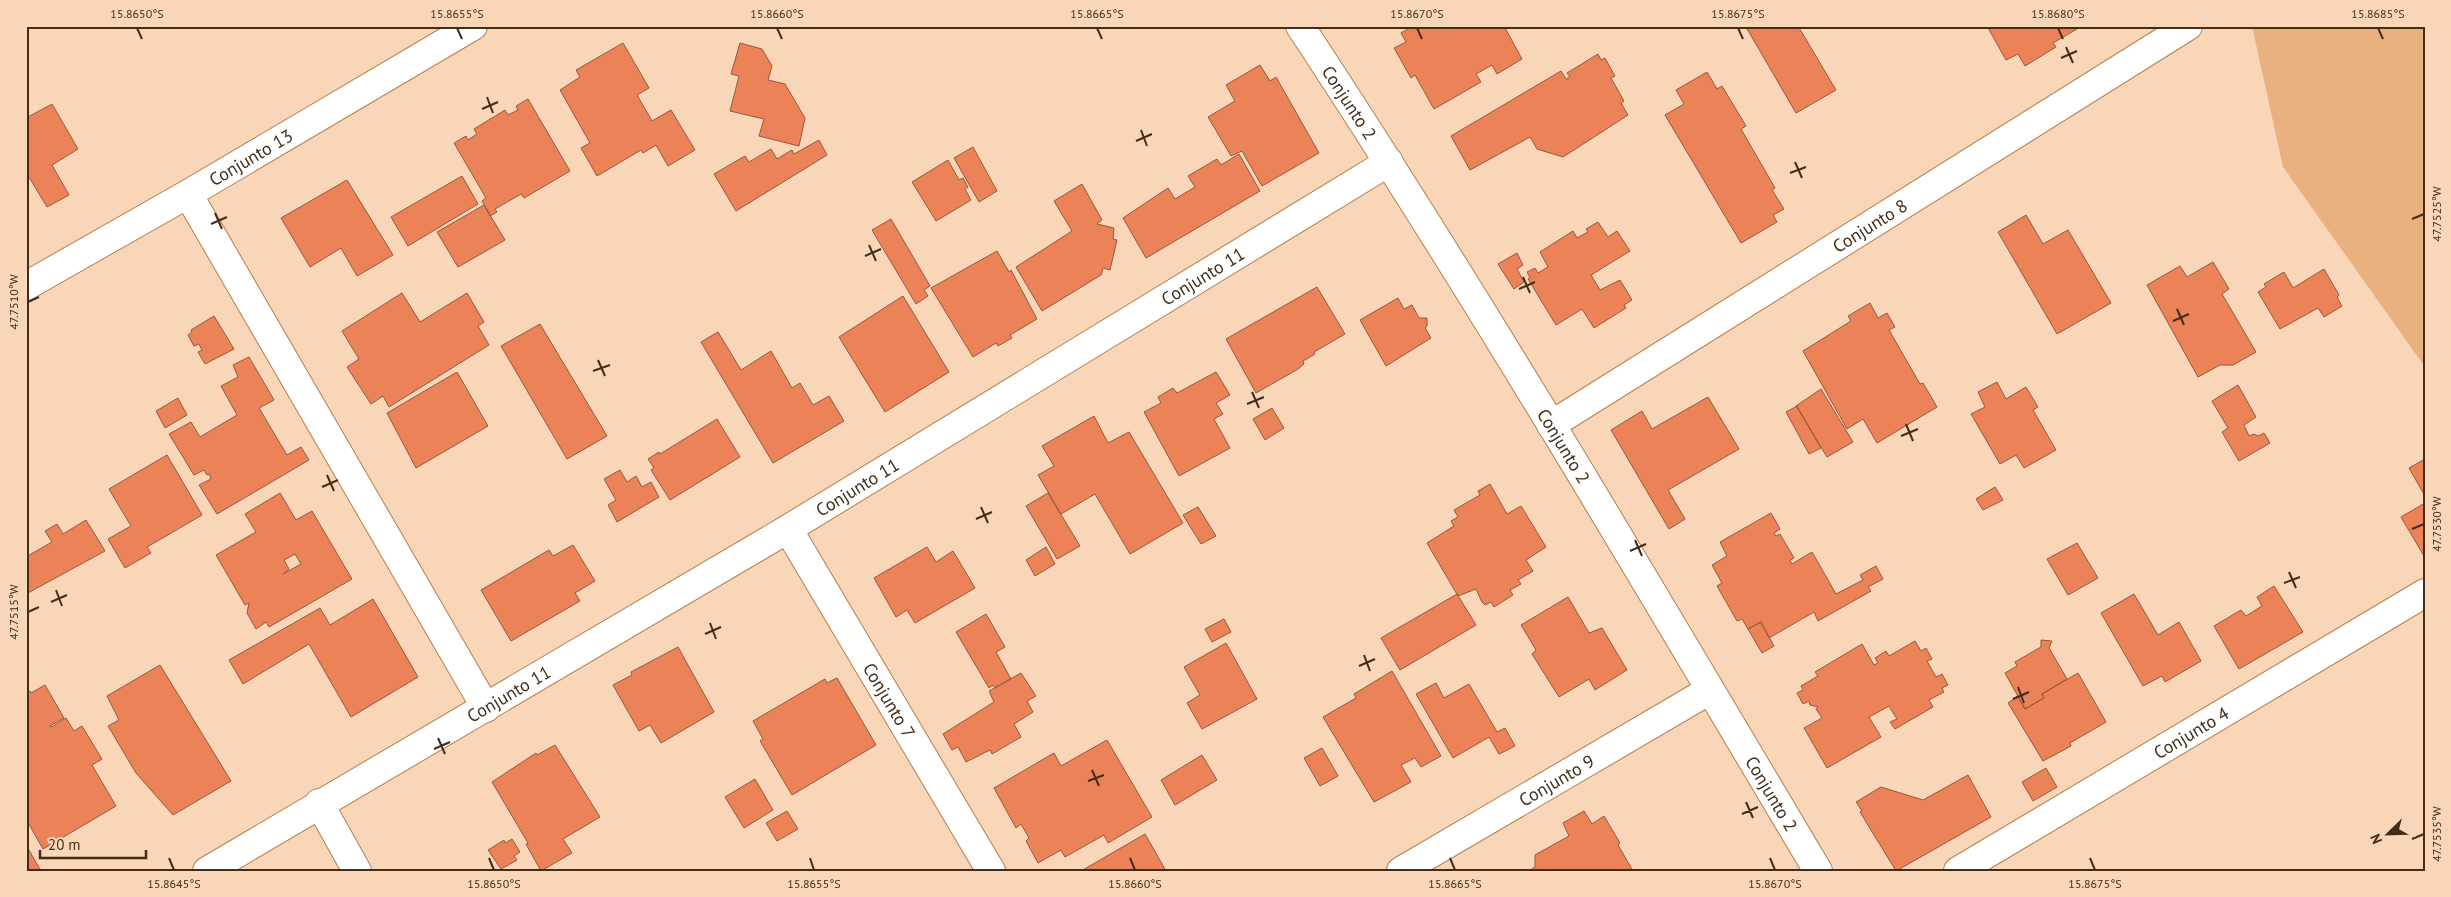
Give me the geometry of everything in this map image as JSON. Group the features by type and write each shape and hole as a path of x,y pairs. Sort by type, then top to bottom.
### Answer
{"street":[{"name":"Conjunto 13","path":"26,286 188,194 473,26"},
{"name":"Conjunto 2","path":"1300,26 1389,162 1552,425 1818,871"},
{"name":"Conjunto 8","path":"1552,425 2188,26"},
{"name":"Conjunto 11","path":"207,871 319,803 486,708 788,529 1389,162"},
{"path":"188,194 486,708"},
{"name":"Conjunto 7","path":"788,529 991,871"},
{"name":"Conjunto 4","path":"1958,871 2425,593"},
{"name":"Conjunto 9","path":"1401,871 1710,690"},
{"path":"319,803 357,871"}],"shaded area":[{"path":"2252,26 2425,26 2425,367 2283,167"}],"building":[{"path":"1413,26 1504,26 1522,59 1497,74 1492,65 1476,74 1481,82 1434,109 1415,75 1411,78 1394,48 1406,42 1401,33"},
{"path":"1798,26 1836,90 1796,113 1746,27"},
{"path":"1987,26 2082,26 2053,43 2056,47 2025,66 2018,54 2006,60"},
{"path":"623,43 649,88 637,95 652,121 671,110 695,150 668,166 656,145 643,153 641,150 597,176 581,148 590,143 560,90 580,77 576,70"},
{"path":"740,43 762,49 772,66 768,80 785,84 805,118 799,146 759,136 764,119 730,111 739,76 731,74"},
{"path":"1598,54 1601,60 1605,58 1615,76 1611,78 1624,101 1621,103 1628,115 1563,157 1537,149 1530,137 1470,170 1451,136 1561,71 1566,79 1570,77 1567,73"},
{"path":"1260,65 1270,81 1276,77 1319,153 1262,186 1242,151 1231,156 1208,117 1235,101 1226,85"},
{"path":"1707,72 1717,89 1722,86 1746,126 1741,129 1775,188 1772,190 1784,209 1773,215 1777,222 1741,243 1665,115 1684,104 1676,90"},
{"path":"528,99 570,171 524,198 521,194 495,209 497,212 490,216 482,201 486,198 454,143 466,136 468,140 477,134 474,129 505,110 508,115 518,110 516,106"},
{"path":"52,104 78,149 52,165 69,195 47,207 29,177 26,178 26,118"},
{"path":"819,140 827,155 736,211 714,174 745,156 749,162 771,149 777,159 792,150 794,154"},
{"path":"973,147 997,191 979,202 954,158"},
{"path":"1239,154 1260,191 1146,258 1123,218 1168,188 1175,199 1195,187 1188,176 1217,159 1221,165"},
{"path":"948,160 959,180 963,178 968,187 965,189 971,200 936,221 912,182"},
{"path":"462,176 478,204 408,246 391,217"},
{"path":"347,180 393,255 357,276 341,248 310,267 281,218"},
{"path":"1082,184 1102,220 1097,224 1114,228 1113,239 1117,240 1110,270 1103,268 1101,275 1042,311 1016,267 1072,231 1054,201"},
{"path":"484,205 505,240 458,267 437,232"},
{"path":"2026,215 2043,244 2068,230 2111,303 2057,334 1998,232"},
{"path":"891,219 930,286 924,290 928,296 916,304 872,230"},
{"path":"1598,222 1608,237 1617,231 1630,251 1591,275 1600,290 1620,280 1632,300 1624,305 1626,308 1594,328 1582,309 1556,325 1528,279 1530,278 1527,272 1535,268 1538,273 1548,267 1540,252 1573,231 1577,238 1588,232 1586,229"},
{"path":"997,251 1009,272 1011,270 1037,319 1010,335 1012,338 998,346 996,343 973,357 931,288"},
{"path":"1517,253 1523,265 1517,269 1524,282 1514,289 1498,264"},
{"path":"2213,262 2229,289 2222,294 2256,352 2233,365 2220,365 2198,377 2147,285 2180,266 2187,277"},
{"path":"2324,269 2339,295 2337,297 2342,306 2324,317 2318,308 2280,329 2258,292 2266,287 2264,284 2284,272 2293,288"},
{"path":"1317,287 1345,334 1314,352 1315,354 1303,361 1304,364 1298,369 1256,393 1226,339"},
{"path":"402,293 420,322 467,293 484,322 478,326 489,345 389,407 383,396 371,404 347,367 359,359 342,331"},
{"path":"903,296 949,372 885,412 839,337"},
{"path":"1398,298 1404,309 1412,305 1419,318 1427,318 1427,326 1425,328 1431,338 1386,366 1360,320"},
{"path":"1870,303 1878,318 1887,313 1895,327 1889,330 1920,384 1923,383 1937,407 1877,443 1863,419 1847,429 1803,351 1851,321 1848,316"},
{"path":"214,316 234,349 205,364 198,352 202,350 199,344 194,346 188,335 192,332 191,330"},
{"path":"540,324 607,436 567,459 501,346"},
{"path":"718,332 741,370 771,351 792,388 800,383 813,405 829,396 844,421 773,463 701,342"},
{"path":"249,357 274,400 259,408 287,455 301,447 309,460 217,514 199,485 211,479 209,474 207,475 204,470 194,475 169,434 191,422 200,437 237,415 221,386 238,377 233,365"},
{"path":"457,372 488,426 416,468 387,413"},
{"path":"1216,372 1230,395 1216,403 1223,414 1214,419 1230,448 1179,476 1144,412 1161,403 1158,397 1173,388 1177,393"},
{"path":"1997,382 2006,399 2026,387 2038,407 2033,410 2056,450 2024,468 2016,455 2000,464 1971,414 1985,407 1978,392"},
{"path":"2238,385 2256,417 2244,425 2249,436 2254,434 2258,436 2264,433 2270,443 2239,461 2222,432 2228,428 2212,401"},
{"path":"1821,389 1853,442 1827,457 1796,406"},
{"path":"1708,397 1739,449 1668,490 1685,519 1669,529 1611,430 1642,411 1652,429"},
{"path":"178,398 187,415 165,428 156,411"},
{"path":"1797,406 1821,448 1809,454 1786,412"},
{"path":"1272,408 1284,428 1265,440 1253,419"},
{"path":"1094,416 1108,443 1129,432 1183,523 1130,554 1095,494 1061,514 1038,475 1054,466 1042,446"},
{"path":"717,419 740,457 670,500 651,470 654,468 648,459 659,452 660,454"},
{"path":"167,455 202,515 147,547 151,553 125,568 108,539 131,526 109,489"},
{"path":"2425,459 2425,496 2409,468"},
{"path":"620,470 627,482 636,476 642,487 651,482 659,497 617,522 608,505 616,500 604,479"},
{"path":"1490,484 1507,514 1521,506 1546,547 1526,560 1533,571 1518,580 1521,584 1510,590 1513,595 1494,607 1491,602 1485,605 1482,602 1476,589 1458,596 1427,543 1454,526 1451,521 1458,517 1454,510 1480,495 1478,491"},
{"path":"1995,487 2003,500 1983,510 1976,499"},
{"path":"280,493 296,520 312,511 352,579 269,627 266,622 256,629 247,613 249,603 245,605 216,555 256,532 245,514","holes":["295,554 301,564 283,574 289,569 284,560"]},
{"path":"1048,493 1080,546 1057,559 1026,506"},
{"path":"2425,503 2425,556 2424,556 2401,517"},
{"path":"1198,507 1216,536 1201,544 1183,515"},
{"path":"1771,513 1780,529 1774,533 1776,536 1780,534 1794,558 1790,560 1792,564 1812,552 1836,594 1863,580 1860,575 1876,566 1883,579 1868,587 1871,591 1818,621 1814,612 1769,638 1761,622 1748,629 1742,619 1737,621 1717,586 1722,583 1712,565 1727,556 1720,542"},
{"path":"86,520 105,551 26,594 26,557 52,542 45,531 57,524 63,534"},
{"path":"2077,543 2098,578 2068,595 2047,559"},
{"path":"573,545 595,581 575,593 580,601 511,641 481,590 549,550 553,556"},
{"path":"927,547 936,562 953,551 975,588 915,623 907,610 896,617 874,578"},
{"path":"1046,547 1055,564 1035,576 1026,560"},
{"path":"2274,586 2303,632 2239,669 2214,626 2241,610 2246,616 2262,606 2257,597"},
{"path":"1457,594 1476,625 1400,670 1381,638"},
{"path":"2134,594 2158,635 2179,622 2201,661 2165,682 2162,676 2143,686 2101,613"},
{"path":"1568,597 1589,633 1602,628 1627,670 1595,690 1589,679 1559,697 1532,654 1536,650 1521,625"},
{"path":"373,599 418,677 351,717 309,644 243,684 229,660 320,608 330,625"},
{"path":"986,614 1005,647 996,652 1011,679 995,688 993,685 989,688 956,632"},
{"path":"1224,619 1231,632 1212,642 1205,629"},
{"path":"1761,622 1774,646 1762,653 1748,629"},
{"path":"2041,640 2052,641 2049,648 2067,679 2042,694 2044,698 2025,709 2005,673 2017,666 2015,662 2041,647"},
{"path":"1915,641 1921,651 1926,648 1932,659 1927,661 1936,677 1942,674 1948,685 1942,688 1944,692 1929,700 1933,707 1895,729 1890,722 1897,719 1889,706 1869,717 1881,737 1827,768 1804,728 1822,718 1816,709 1818,707 1810,705 1809,701 1803,704 1797,693 1803,690 1801,686 1818,676 1815,672 1862,644 1874,665 1878,663 1875,658 1886,651 1889,656"},
{"path":"1226,643 1257,699 1202,729 1187,703 1200,695 1184,667"},
{"path":"678,647 714,712 661,743 650,725 639,731 613,685 632,675 631,672"},
{"path":"160,665 231,781 173,815 136,773 108,726 119,720 107,696"},
{"path":"1392,671 1441,756 1421,767 1415,758 1401,765 1411,782 1374,802 1323,717 1356,698 1354,694"},
{"path":"1021,673 1036,696 1027,701 1033,712 1014,724 1021,737 992,754 990,750 966,762 958,747 952,750 943,734 994,702 989,691"},
{"path":"2078,673 2106,722 2070,743 2071,746 2043,761 2008,703 2018,696 2025,709 2044,698 2042,694"},
{"path":"837,678 876,745 792,795 760,741 763,739 753,721 825,679 827,683"},
{"path":"1436,683 1444,698 1469,684 1497,732 1505,728 1515,746 1499,754 1489,737 1453,758 1416,694"},
{"path":"45,685 64,718 50,726 52,727 66,718 74,731 82,726 102,759 92,765 116,806 43,849 26,819 26,693 30,691 31,693"},
{"path":"1107,740 1152,817 1108,843 1104,835 1065,857 1061,850 1038,863 1026,841 1029,838 1021,824 1016,828 994,788 1054,753 1061,766"},
{"path":"555,745 600,817 563,839 572,853 541,871 526,844 528,843 492,782 536,753 537,755"},
{"path":"1322,748 1338,776 1320,786 1304,758"},
{"path":"1202,755 1217,780 1175,805 1161,780"},
{"path":"2046,768 2057,787 2033,801 2022,782"},
{"path":"1968,775 1991,817 1896,871 1860,812 1862,811 1856,802 1881,787 1923,800"},
{"path":"755,779 773,810 744,828 725,797"},
{"path":"787,811 798,829 777,841 766,823"},
{"path":"1584,811 1592,824 1604,816 1620,843 1618,845 1633,871 1529,871 1535,867 1535,855 1569,836 1563,823"},
{"path":"1145,834 1166,871 1081,871"},
{"path":"512,839 520,852 514,856 517,860 501,869 488,850 504,840 505,843"},
{"path":"26,845 41,871 26,871"}]}
